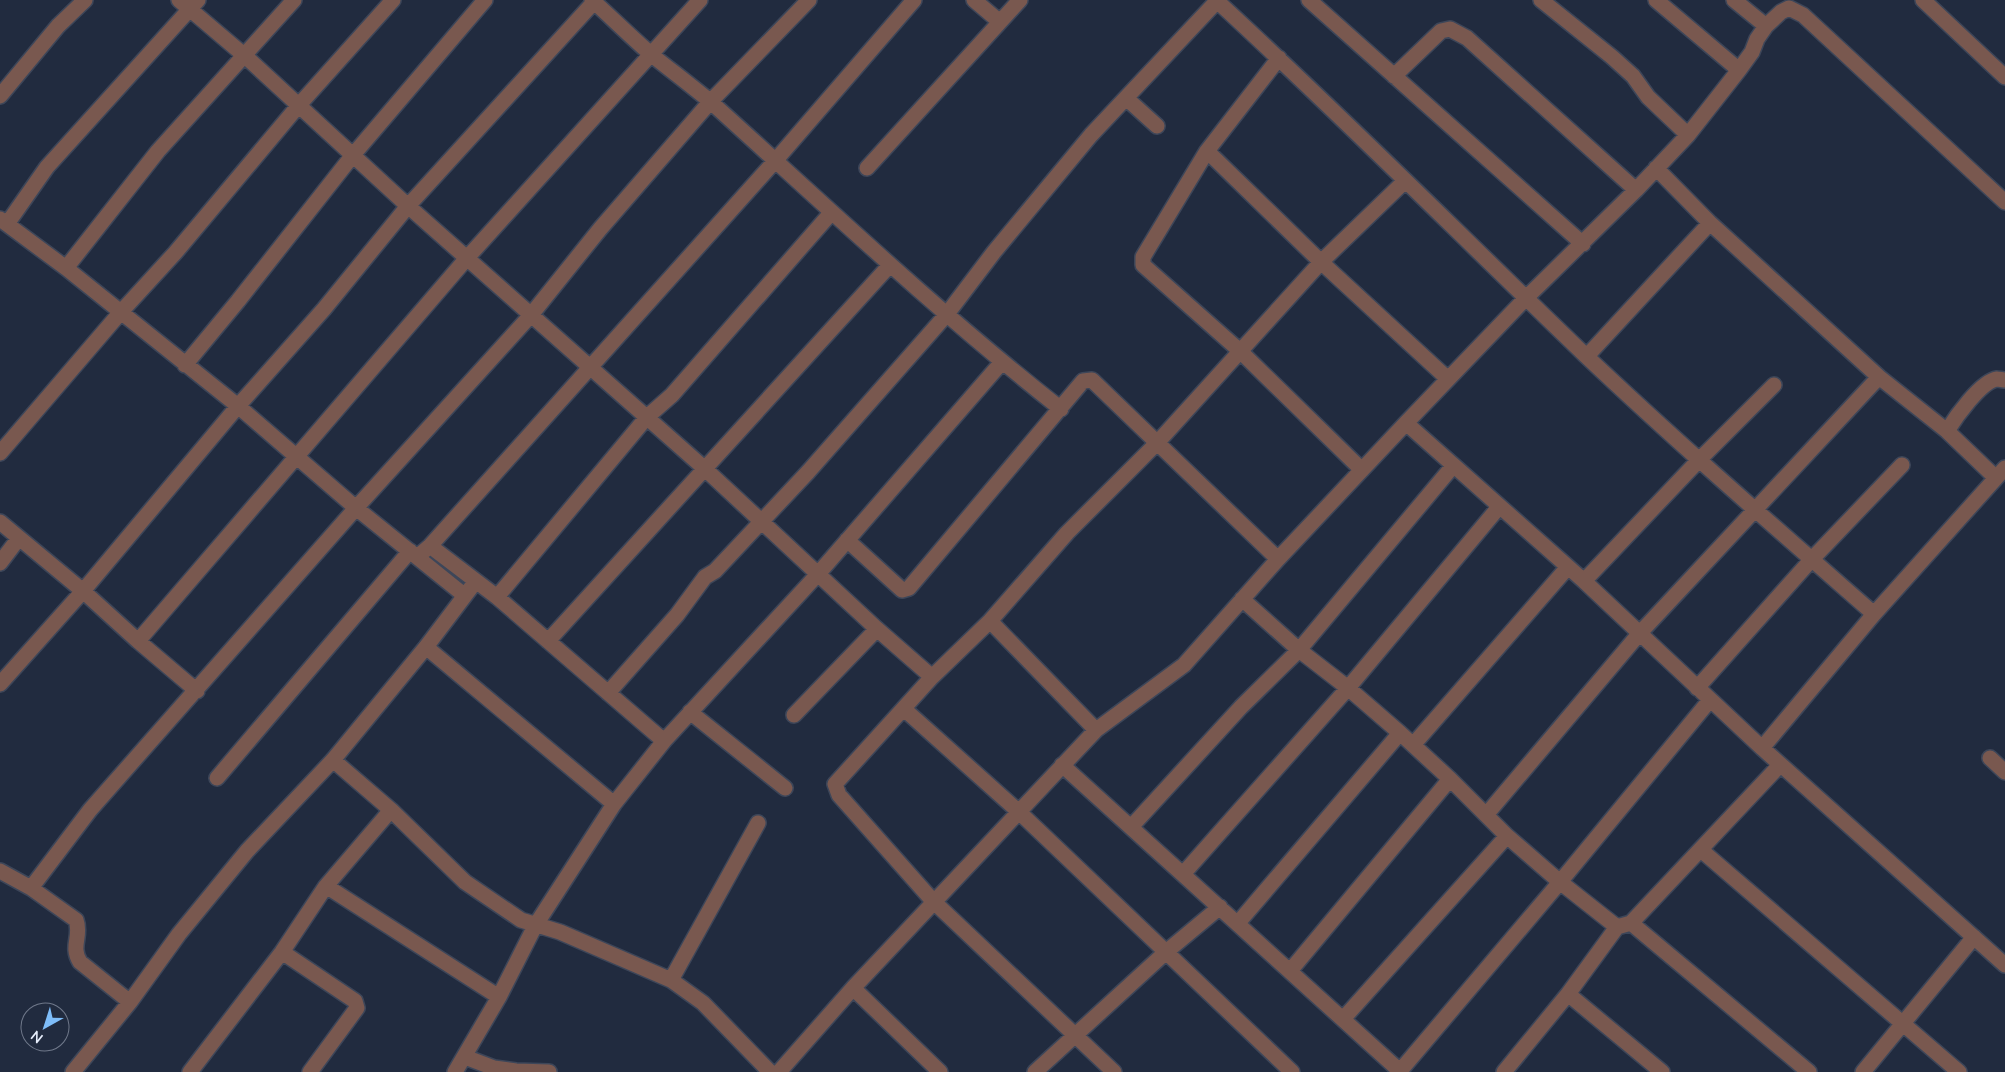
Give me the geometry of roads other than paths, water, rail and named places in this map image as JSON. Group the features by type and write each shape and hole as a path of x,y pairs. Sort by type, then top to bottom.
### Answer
{"street":[{"path":"0,96 58,26 85,0"},
{"path":"66,268 158,151 294,0"},
{"path":"0,453 120,313 175,253 299,105 393,0"},
{"path":"185,364 238,301 353,155 486,0"},
{"path":"138,641 468,258 700,0"},
{"path":"31,888 90,810 197,691 356,508 532,315 600,230 710,102 810,0"},
{"path":"217,778 414,554 430,546 775,162 914,0"},
{"path":"974,0 1000,22"},
{"path":"866,168 1020,0"},
{"path":"1309,0 1583,244"},
{"path":"1541,0 1633,76 1648,97 1688,135"},
{"path":"1656,0 1739,70"},
{"path":"1734,0 1766,26"},
{"path":"1923,0 2005,77"},
{"path":"0,684 83,591 238,406 324,309 408,206 593,1 652,54 710,102 890,265 1002,362 1061,408"},
{"path":"608,693 677,615 705,577 715,571 762,522 947,314 1006,237 1091,134 1218,1 1587,356 1699,460 1874,614"},
{"path":"464,596 356,508 238,406 66,268 4,221 47,167 189,3 408,206 704,468 877,629 932,677"},
{"path":"779,1072 933,901 1062,765 1096,730 1184,665 1278,559 1406,423 1526,298 1583,244 1688,135 1752,52 1757,39 1766,26 1781,12 1789,8 1802,15 2005,202"},
{"path":"1394,76 1441,31 1450,29 1467,38 1636,190"},
{"path":"1279,58 1207,151 1143,257 1143,265 1240,351 1362,470"},
{"path":"1126,98 1157,126"},
{"path":"1207,151 1321,262 1448,379"},
{"path":"1656,168 1710,223 1879,377 2000,473 1874,614 1762,748"},
{"path":"1114,1072 933,901 839,795 835,784 932,677 990,621 1067,533 1157,443 1321,262 1405,181"},
{"path":"497,597 647,417 672,395 831,213"},
{"path":"1587,356 1710,223"},
{"path":"548,641 890,265"},
{"path":"456,1072 499,997 535,926 614,804 664,741 818,574 1002,362"},
{"path":"1486,815 1639,634 1879,377"},
{"path":"1947,431 1969,400 1988,383 1997,379 2005,380"},
{"path":"847,540 902,590 909,588 1083,381 1092,380 1278,559"},
{"path":"1584,581 1699,460 1774,385"},
{"path":"1406,423 1584,581 1780,765 2005,965"},
{"path":"1697,688 1812,559 1902,465"},
{"path":"1131,827 1207,742 1299,650 1453,466"},
{"path":"1183,874 1348,688 1499,507"},
{"path":"0,522 83,591 197,691"},
{"path":"0,562 19,538"},
{"path":"430,546 497,597 664,741"},
{"path":"1413,745 1568,567"},
{"path":"73,1072 130,1002 179,934 247,850 333,760 426,647 476,580"},
{"path":"1242,599 1299,650 1348,688 1400,733 1508,836 1560,882 1624,925 1809,1072"},
{"path":"990,621 1096,730"},
{"path":"794,715 877,629"},
{"path":"426,647 614,804"},
{"path":"1062,765 1401,1071 1710,700"},
{"path":"904,709 1018,811 1292,1072"},
{"path":"690,712 785,788"},
{"path":"1238,923 1400,733"},
{"path":"1990,758 2005,772"},
{"path":"333,760 391,810 464,882 520,920 560,932 671,980 703,1003 770,1072"},
{"path":"1504,1072 1624,925 1701,850 1780,765"},
{"path":"1290,971 1450,779"},
{"path":"190,1072 282,952 326,886 391,810"},
{"path":"671,980 758,823"},
{"path":"1343,1019 1508,836"},
{"path":"1701,850 1959,1072"},
{"path":"0,872 31,888 76,920 79,928 75,954 80,962 130,1002"},
{"path":"326,886 499,997"},
{"path":"1035,1072 1076,1037 1166,952 1220,907"},
{"path":"1864,1072 1974,937"},
{"path":"282,952 355,1001 357,1008 310,1072"},
{"path":"853,988 940,1072"},
{"path":"1568,994 1662,1072"},
{"path":"465,1057 494,1068 549,1072"}]}
